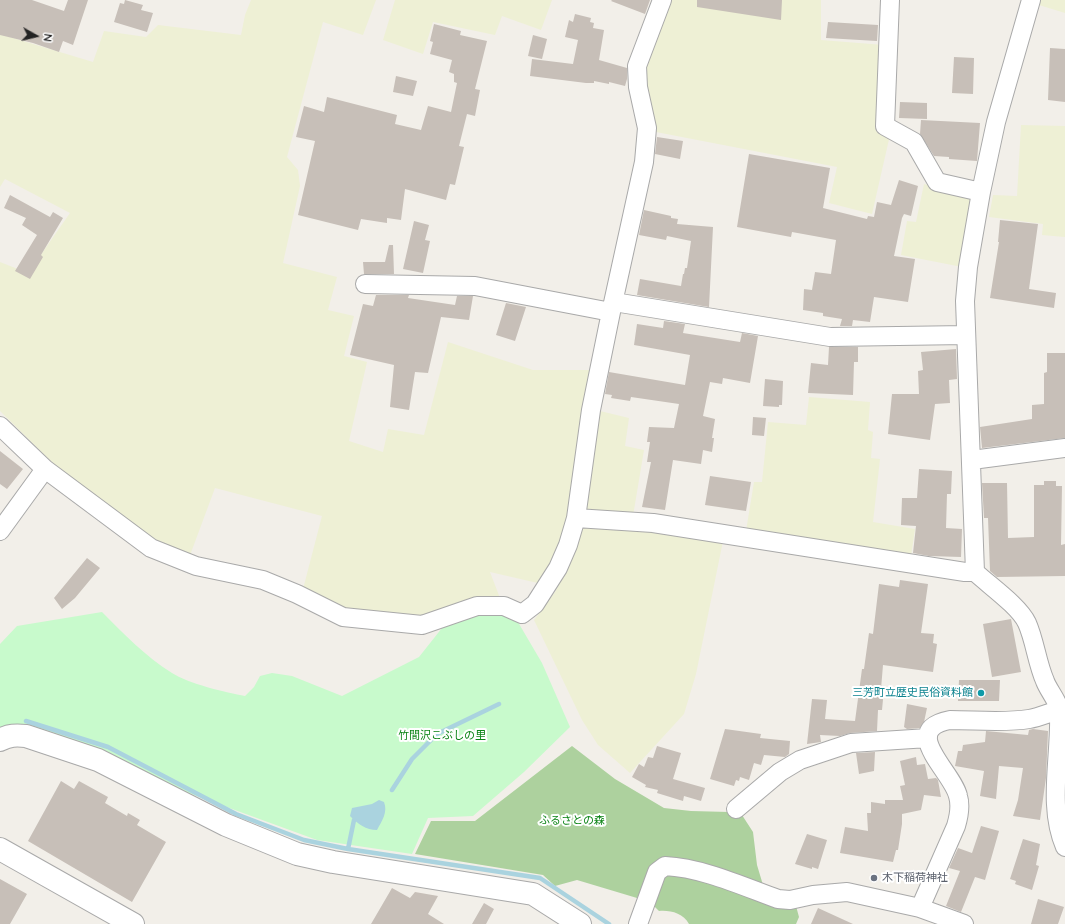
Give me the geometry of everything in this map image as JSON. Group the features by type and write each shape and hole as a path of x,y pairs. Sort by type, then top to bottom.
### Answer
{"street":[{"path":"0,426 45,469 151,548 196,566 263,580 298,594 343,617 407,625 422,625 477,606 504,606 522,614 535,604 558,568 568,545 576,518 591,410 644,162 647,128 638,86 638,66 662,0"},
{"path":"890,0 885,126 914,142 937,182 981,192"},
{"path":"975,572 965,301 968,267 981,192 996,122 1031,0"},
{"path":"365,284 475,286 612,307 830,337 966,335"},
{"path":"972,460 1065,448"},
{"path":"0,531 45,469"},
{"path":"576,518 654,524 965,572 975,572 1018,610 1027,623 1048,690 1062,709 1056,798 1061,837 1065,848"},
{"path":"920,908 956,826 960,812 958,796 953,783 928,748 928,738 933,727 940,722 950,720 1027,720 1045,716 1062,709"},
{"path":"0,740 7,736 26,736 98,760 226,825 297,854 333,862 533,894 580,924"},
{"path":"736,809 780,772 800,760 851,743 928,738"},
{"path":"0,849 133,924"},
{"path":"638,924 657,872 665,866 676,866 778,898 790,900 813,895 848,892 920,908 964,924"}],"green space":[{"path":"251,0 376,0 363,35 323,22 287,157 298,170 300,186 283,263 337,277 328,310 354,316 344,356 367,362 349,441 383,452 388,429 424,435 448,342 533,370 593,370 570,521 542,584 490,572 500,598 419,617 346,610 303,589 322,516 215,488 189,558 137,535 84,494 0,411 0,262 28,273 70,213 5,179 0,187 0,34 93,62 104,31 146,37 158,25 241,35 245,15"},
{"path":"395,0 552,0 541,30 502,16 495,35 433,22 423,54 383,40"},
{"path":"668,0 821,0 821,40 884,45 890,135 872,214 829,203 837,167 656,132 645,93 643,71"},
{"path":"1041,0 1065,0 1065,13 1039,5"},
{"path":"1021,125 1065,126 1065,237 1042,235 1043,224 989,217 993,195 1017,196"},
{"path":"924,184 974,197 962,267 901,255 907,221 916,222"},
{"path":"809,397 870,402 868,430 873,432 871,458 880,459 873,522 915,529 911,556 746,531 754,482 762,482 768,422 806,425"},
{"path":"600,411 629,418 625,446 644,450 633,516 590,513 585,507"},
{"path":"590,527 648,530 723,541 696,674 684,714 630,773 598,745 582,720 534,620 555,592 573,557 582,529"},
{"name":"竹間沢こぶしの里","path":"102,612 144,652 172,673 197,684 245,696 254,687 260,676 272,673 292,676 342,696 419,657 442,628 476,614 497,613 515,617 542,663 570,727 524,772 473,816 428,818 412,854 317,840 98,760 0,728 0,644 17,626"},
{"name":"ふるさとの森","path":"572,746 615,779 664,808 691,811 729,812 742,815 753,832 757,865 763,885 673,857 656,862 637,898 577,880 555,886 543,875 415,854 431,821 475,821"},
{"path":"673,871 796,906 799,917 796,924 689,924 680,915 667,911 659,911 654,906 662,875"}],"water":[{"path":"379,800 384,802 385,809 384,816 377,830 362,826 350,816 352,808 372,804"}],"building":[{"path":"0,0 32,0 64,11 68,0 88,0 73,45 63,41 59,52 33,43 0,35"},
{"path":"125,0 143,5 141,10 153,13 147,32 114,22 120,3 124,4"},
{"path":"650,0 645,14 611,1"},
{"path":"697,0 782,0 781,20 697,7"},
{"path":"575,14 591,18 590,22 594,23 593,28 604,30 599,60 627,68 627,79 625,86 609,82 609,84 594,81 594,83 586,83 530,76 532,59 573,64 578,40 565,37 569,20 573,22"},
{"path":"828,22 878,25 877,41 826,38"},
{"path":"434,24 461,31 460,35 487,41 475,89 480,90 475,116 467,114 459,146 464,147 455,185 450,184 446,200 405,189 401,220 387,218 387,223 361,219 358,230 298,215 315,141 296,137 304,106 324,112 327,97 397,115 395,124 421,130 428,106 451,112 457,83 454,82 454,74 449,72 452,60 430,54 433,42 430,41"},
{"path":"533,35 547,39 542,59 528,56"},
{"path":"1050,48 1065,49 1065,102 1048,100"},
{"path":"954,57 974,58 973,94 952,93"},
{"path":"396,76 417,81 413,96 393,92"},
{"path":"900,102 927,103 927,119 899,118"},
{"path":"921,120 980,123 977,161 949,159 949,157 934,156 920,134"},
{"path":"657,137 683,141 680,159 655,154"},
{"path":"749,154 830,168 823,208 867,219 868,216 874,217 877,202 891,205 899,180 918,186 911,216 904,214 902,218 894,256 915,259 908,302 874,297 870,322 853,320 852,326 840,326 842,319 823,316 823,313 803,310 804,289 812,290 815,272 831,274 836,240 792,232 791,237 737,227"},
{"path":"10,195 50,217 53,212 63,218 41,255 43,257 30,279 15,271 37,235 22,225 26,218 4,208"},
{"path":"644,210 671,216 671,218 678,219 677,224 713,227 709,307 637,295 640,279 681,286 685,268 687,268 691,241 667,236 666,240 639,235"},
{"path":"1000,220 1038,224 1029,289 1056,293 1054,308 990,298 999,242"},
{"path":"414,221 429,225 425,240 430,241 423,273 403,269"},
{"path":"389,245 393,245 394,274 364,274 363,262 385,262"},
{"path":"376,295 409,295 408,298 455,305 457,296 473,296 469,320 441,317 428,373 415,372 409,410 390,407 394,365 350,355 363,304 373,306"},
{"path":"506,303 526,307 515,341 496,335"},
{"path":"664,321 685,324 683,333 740,342 742,333 758,336 750,383 723,378 722,384 710,382 703,416 715,419 712,438 714,438 712,452 703,450 701,464 673,460 665,510 642,507 651,462 647,462 650,442 647,442 649,427 674,428 679,404 631,397 630,401 611,398 612,395 605,394 609,372 685,385 690,355 634,345 637,324 663,328"},
{"path":"829,347 858,347 858,362 854,362 853,395 808,393 811,363 828,365"},
{"path":"956,349 957,379 949,380 950,403 935,404 930,440 888,434 892,394 919,394 918,371 923,370 921,352"},
{"path":"1047,353 1065,353 1065,438 982,448 980,427 1032,419 1032,405 1044,404 1044,373 1047,372"},
{"path":"765,379 783,381 782,405 779,405 779,407 763,406"},
{"path":"753,417 766,418 764,436 752,435"},
{"path":"0,451 23,469 7,489 0,484"},
{"path":"919,469 952,471 951,494 947,494 946,528 962,529 961,557 929,556 913,553 916,526 901,525 902,498 917,498"},
{"path":"710,476 751,482 746,511 705,505"},
{"path":"1044,481 1056,481 1056,486 1062,486 1061,545 1065,544 1065,576 997,577 990,571 988,518 984,518 982,483 1007,483 1008,538 1034,537 1034,485 1044,485"},
{"path":"87,558 100,568 75,598 62,609 54,598"},
{"path":"900,580 928,584 921,633 934,634 933,643 937,644 933,672 883,665 881,689 884,689 882,710 878,710 877,731 850,733 840,736 820,735 821,742 807,744 812,699 827,700 825,719 855,721 862,669 864,669 869,633 873,634 879,584 899,587"},
{"path":"1011,619 1021,672 992,677 983,624"},
{"path":"959,680 1000,680 999,701 958,701"},
{"path":"907,704 927,708 924,722 920,728 907,729 904,727"},
{"path":"725,729 761,734 760,738 790,741 789,754 785,757 764,755 761,765 754,763 749,780 740,777 739,781 736,780 734,786 710,779"},
{"path":"1033,729 1048,731 1046,778 1040,820 1013,816 1018,800 1023,768 999,766 996,799 980,796 984,771 955,766 958,751 962,751 963,745 985,742 986,731 1028,735 1029,730"},
{"path":"657,746 681,753 673,779 705,788 701,801 684,796 683,801 657,793 658,790 645,787 646,785 632,777 639,764 644,767 648,757 653,758"},
{"path":"875,752 874,771 859,774 856,753"},
{"path":"916,757 917,765 925,764 928,779 936,778 938,780 941,797 924,795 921,810 902,814 898,850 896,850 893,862 840,853 845,827 868,831 867,813 871,813 871,802 885,804 885,800 903,800 900,786 905,785 900,761"},
{"path":"61,781 74,789 79,781 108,797 105,803 127,816 128,813 140,820 137,825 166,842 132,902 28,841"},
{"path":"981,826 999,831 985,880 975,877 961,912 946,906 960,871 949,868 958,848 972,853"},
{"path":"807,834 827,840 818,869 812,867 812,869 795,864"},
{"path":"1023,839 1040,844 1036,865 1039,866 1032,890 1015,884 1016,881 1010,879"},
{"path":"0,879 27,894 10,924 0,924"},
{"path":"392,888 410,898 415,892 438,896 428,914 444,924 371,924"},
{"path":"1038,899 1064,907 1058,924 1031,924"},
{"path":"484,903 494,909 486,924 472,924"},
{"path":"818,908 853,924 811,924"}],"waterway":[{"path":"392,790 412,759 437,734 499,704"},
{"path":"26,721 108,747 236,814 304,840 348,849 540,878 609,924"},
{"path":"348,849 354,820"}],"place":[{"name":"三芳町立歴史民俗資料館","path":"981,693"},
{"name":"木下稲荷神社","path":"874,878"}]}
